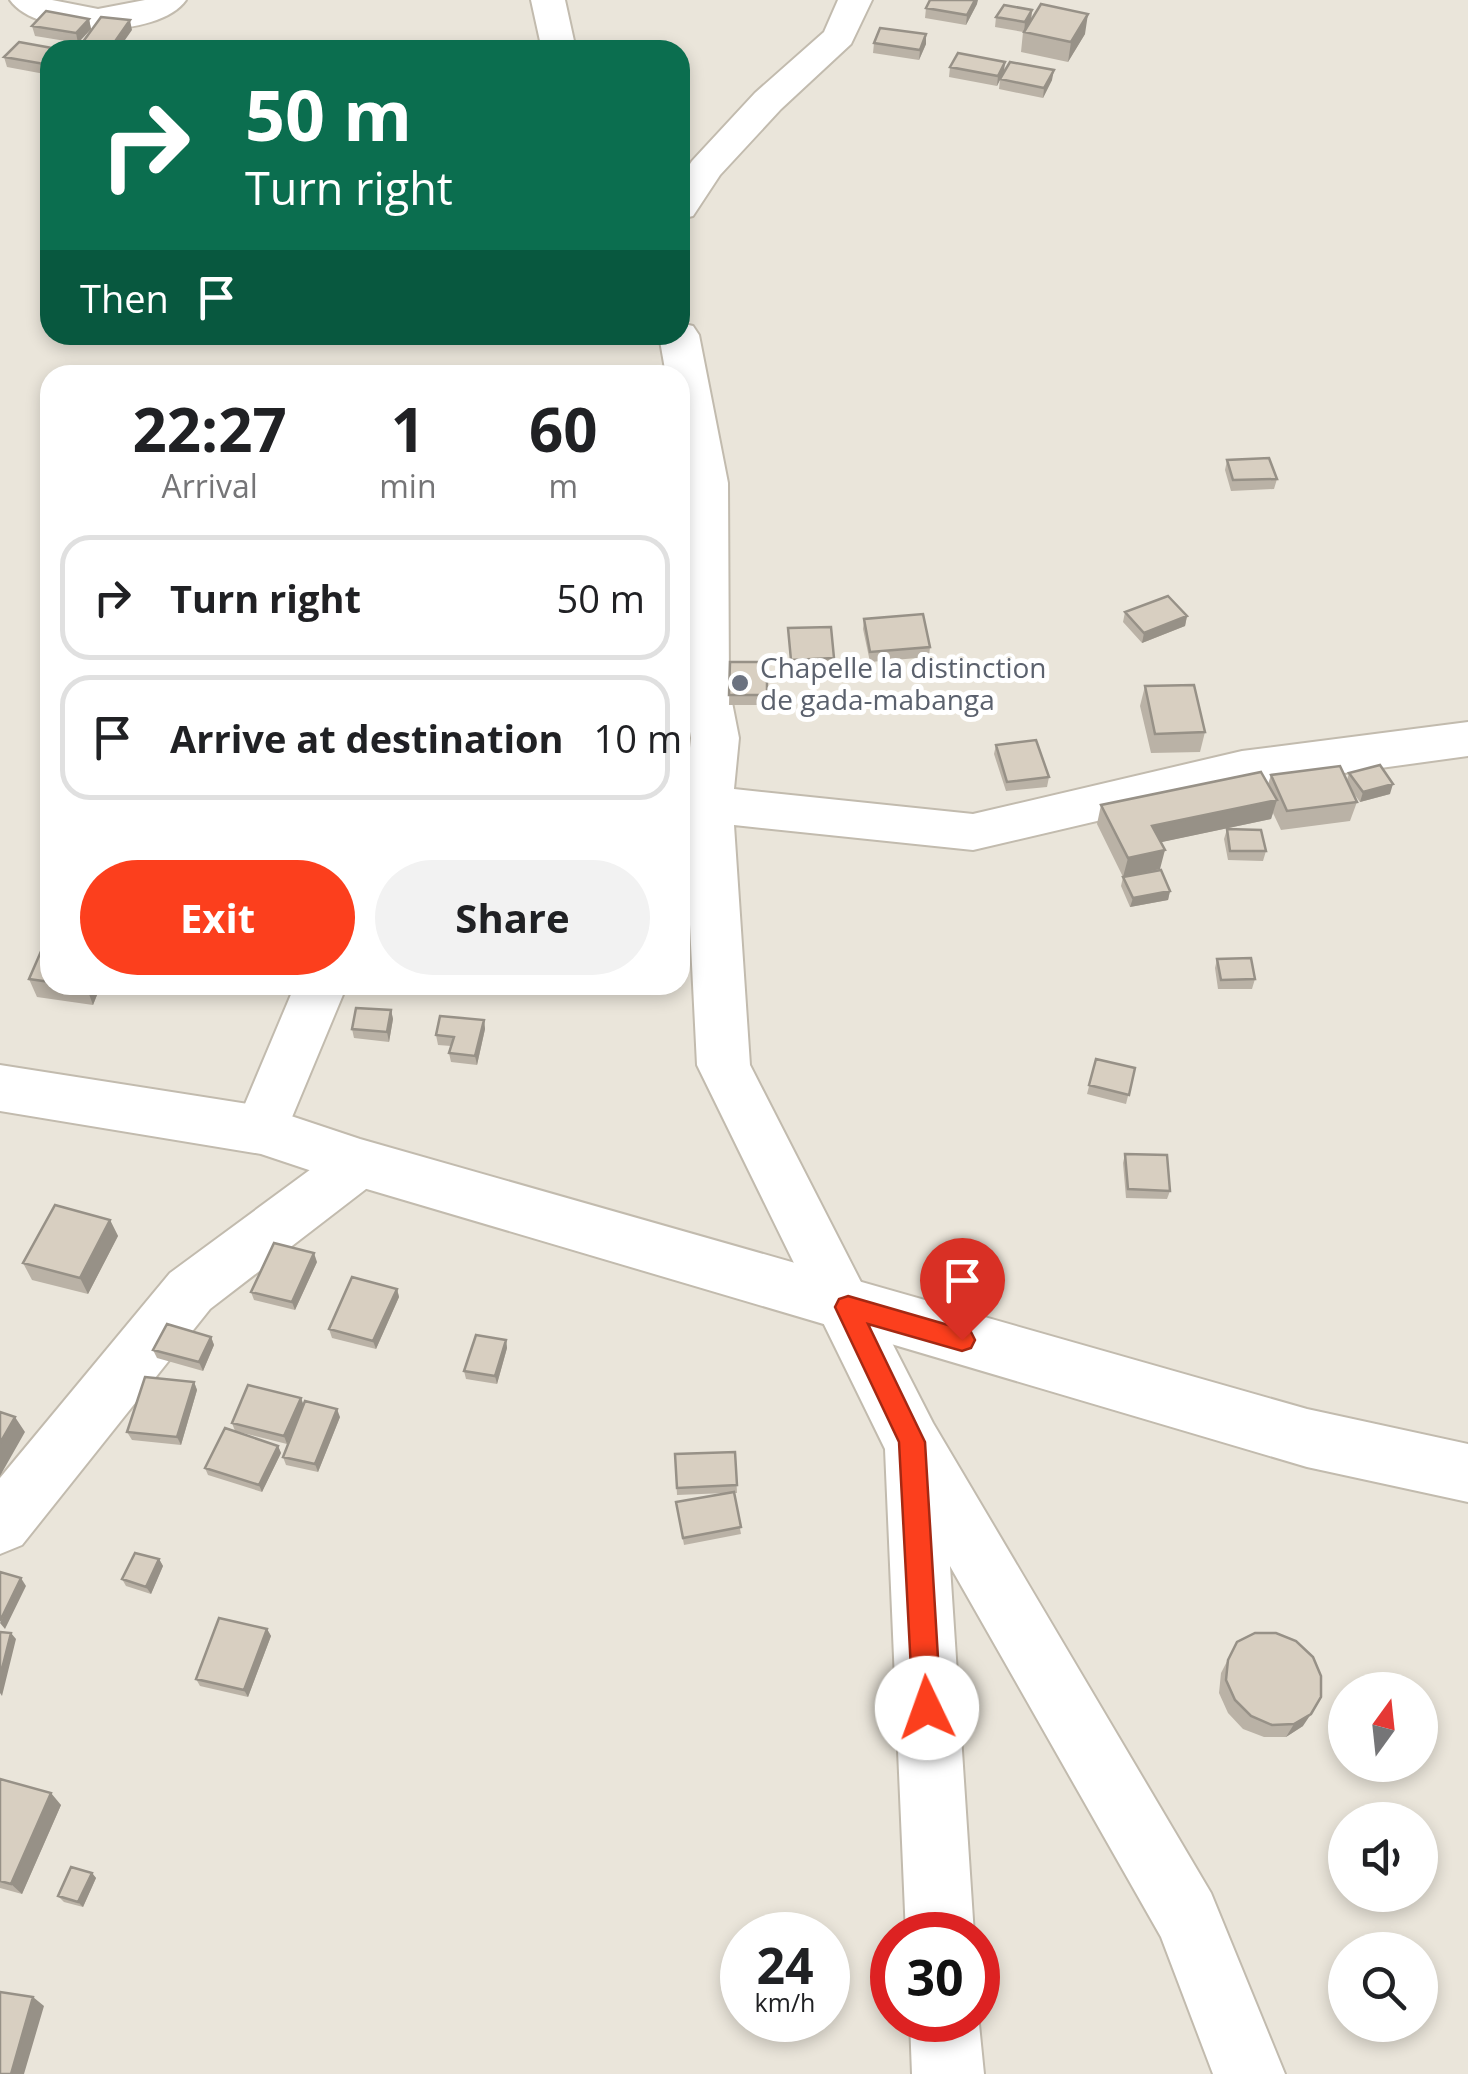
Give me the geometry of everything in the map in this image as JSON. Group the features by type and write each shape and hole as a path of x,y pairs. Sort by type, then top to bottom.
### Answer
{"street":[{"path":"27,0 42,10 106,19 158,9 169,0"},
{"path":"548,0 557,40"},
{"path":"690,193 705,170 756,114 839,37 855,0"},
{"path":"690,395 706,483 706,688 714,738 694,805 724,1065 912,1442 1187,1916 1249,2074"},
{"path":"694,805 973,832 1242,769 1468,739"},
{"path":"261,1130 317,995"},
{"path":"0,1088 261,1130 360,1163 848,1307 1307,1438 1468,1473"},
{"path":"0,1525 190,1291 360,1163"},
{"path":"912,1442 939,1912"},
{"path":"946,2042 948,2074"}],"shaded area":[{"path":"0,0 1468,0 1468,2074 0,2074"}],"building":[{"path":"930,0 975,0 967,15 926,8"},
{"path":"1041,4 1088,14 1071,42 1024,32"},
{"path":"1004,5 1032,10 1025,22 996,17"},
{"path":"46,11 89,19 76,33 32,26"},
{"path":"101,17 130,20 116,40 84,40"},
{"path":"880,28 926,34 920,50 874,43"},
{"path":"19,42 40,46 40,63 4,57"},
{"path":"958,53 1005,62 998,76 950,67"},
{"path":"1010,62 1054,70 1044,88 1000,79"},
{"path":"1269,458 1277,479 1233,480 1227,460"},
{"path":"1168,596 1187,616 1144,633 1125,612"},
{"path":"923,614 930,647 870,652 864,619"},
{"path":"831,627 834,658 791,660 788,628"},
{"path":"730,662 767,662 767,695 729,695"},
{"path":"1194,685 1205,732 1155,734 1145,686"},
{"path":"1036,740 1049,777 1007,782 996,745"},
{"path":"1380,765 1393,784 1363,792 1349,773"},
{"path":"1340,766 1357,802 1287,811 1271,775"},
{"path":"1261,772 1277,800 1152,826 1165,850 1128,858 1101,805"},
{"path":"1227,829 1261,830 1266,851 1230,851"},
{"path":"1161,870 1170,891 1133,898 1123,877"},
{"path":"40,954 40,981 29,979"},
{"path":"1251,958 1255,979 1221,980 1217,959"},
{"path":"356,1008 391,1010 387,1032 352,1029"},
{"path":"440,1016 484,1020 475,1056 449,1053 454,1037 436,1035"},
{"path":"1096,1059 1135,1068 1129,1095 1089,1085"},
{"path":"1125,1154 1167,1155 1170,1191 1128,1189"},
{"path":"55,1205 110,1220 80,1278 23,1263"},
{"path":"274,1243 314,1253 292,1302 251,1292"},
{"path":"352,1277 397,1289 373,1341 329,1329"},
{"path":"167,1324 211,1337 199,1362 153,1350"},
{"path":"476,1335 506,1340 495,1376 464,1371"},
{"path":"145,1377 194,1382 177,1437 127,1432"},
{"path":"248,1385 301,1398 284,1436 232,1423"},
{"path":"305,1401 337,1409 315,1464 283,1457"},
{"path":"0,1412 15,1417 0,1443"},
{"path":"225,1428 278,1446 259,1485 205,1468"},
{"path":"735,1452 737,1485 677,1488 675,1454"},
{"path":"734,1492 741,1527 683,1538 676,1502"},
{"path":"135,1553 159,1559 146,1587 122,1579"},
{"path":"0,1572 21,1578 0,1621"},
{"path":"219,1618 267,1629 244,1690 196,1679"},
{"path":"0,1632 11,1633 0,1677"},
{"path":"1255,1633 1276,1633 1296,1641 1313,1657 1321,1676 1321,1697 1311,1714 1294,1724 1272,1725 1251,1716 1235,1700 1226,1680 1228,1660 1237,1642"},
{"path":"0,1779 51,1793 11,1884 0,1881"},
{"path":"71,1867 92,1873 78,1902 58,1896"},
{"path":"0,1992 33,1997 11,2074 0,2074"}],"place":[{"name":"Chapelle la distinction de gada-mabanga","path":"740,683"}],"route":[{"path":"927,1708 912,1442 848,1307 962,1340"}]}
